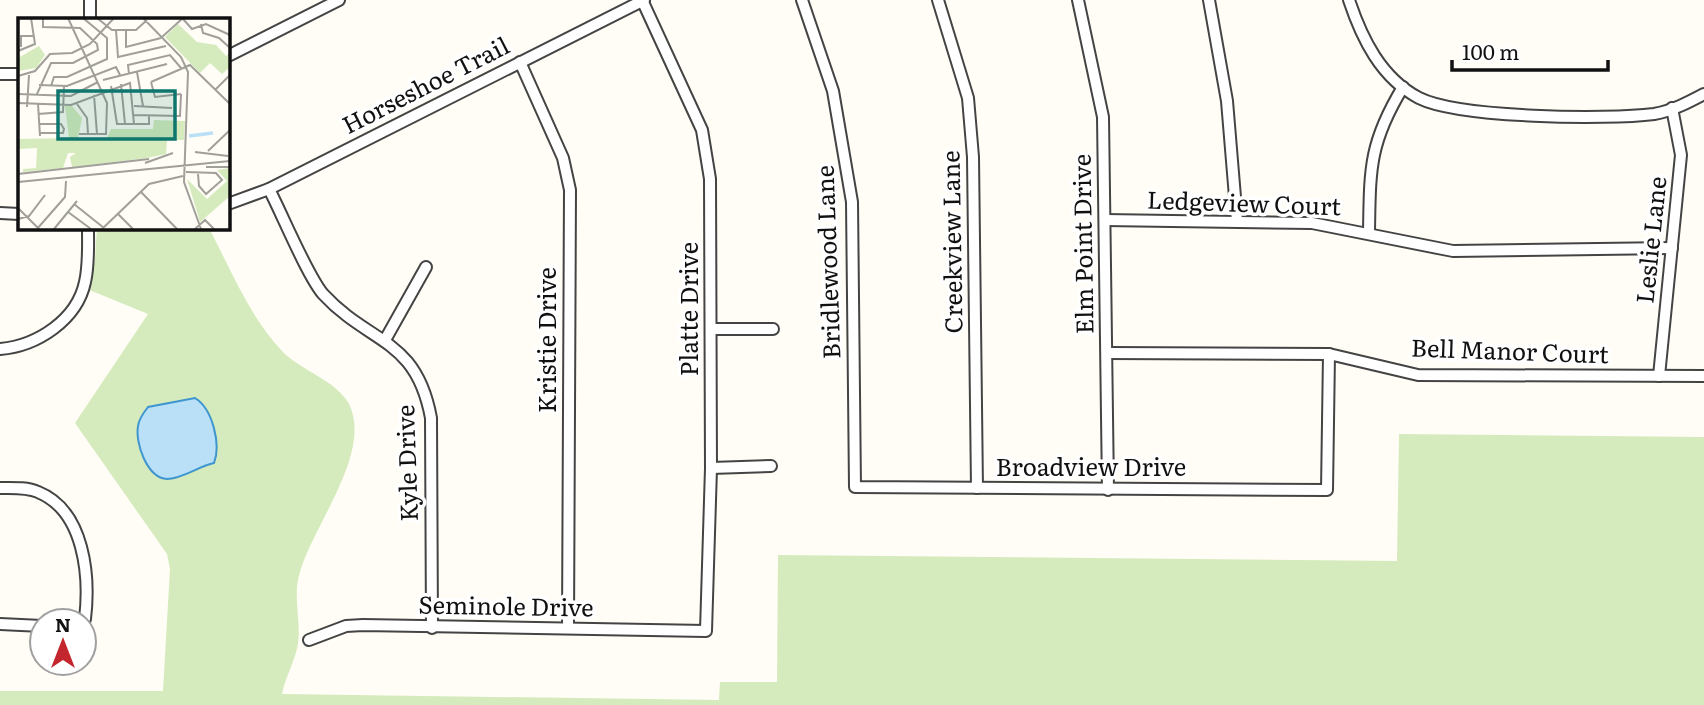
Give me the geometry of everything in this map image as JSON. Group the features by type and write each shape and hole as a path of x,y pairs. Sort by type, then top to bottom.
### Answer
{"street":[{"path":"90,0 90,18"},
{"path":"229,55 339,0"},
{"name":"Horseshoe Trail","path":"229,204 269,189 643,0"},
{"name":"Platte Drive","path":"643,0 702,130 712,202 711,468 706,631"},
{"name":"Bridlewood Lane","path":"802,0 833,91 852,202 855,487"},
{"name":"Creekview Lane","path":"938,0 968,98 972,145 977,488"},
{"name":"Elm Point Drive","path":"1078,0 1103,117 1108,490"},
{"path":"1209,0 1227,101 1237,221"},
{"path":"1349,0 1364,40 1382,68 1403,87 1420,98 1439,105 1478,112 1626,116 1657,114 1704,94"},
{"name":"Kristie Drive","path":"520,62 563,158 570,190 568,628"},
{"path":"0,74 18,75"},
{"path":"1369,232 1374,147 1383,120 1403,87"},
{"name":"Leslie Lane","path":"1659,376 1681,155 1672,108"},
{"name":"Kyle Drive","path":"269,189 321,292 349,317 402,353 418,373 427,394 432,418 432,628"},
{"path":"0,213 18,214"},
{"name":"Ledgeview Court","path":"1105,220 1312,223 1369,232 1453,251 1672,248"},
{"path":"0,349 44,335 74,310 85,285 88,229"},
{"path":"385,340 426,267"},
{"path":"711,329 773,329"},
{"name":"Bell Manor Court","path":"1107,353 1329,354 1418,375 1704,376"},
{"name":"Broadview Drive","path":"855,487 1327,489 1329,354"},
{"path":"711,468 771,466"},
{"path":"0,488 36,491 61,509 76,534 85,558 83,607"},
{"path":"0,624 28,625"},
{"name":"Seminole Drive","path":"309,640 346,626 706,631"}],"green space":[{"path":"97,229 210,229 241,292 270,337 290,358 336,388 349,404 354,424 353,446 346,469 313,539 298,580 298,644 282,694 719,700 720,682 777,682 778,555 1397,561 1399,434 1704,437 1704,705 0,705 0,691 163,691 170,569 167,554 75,423 148,314 87,289 95,259"}],"water":[{"path":"195,398 207,410 214,428 217,447 214,463 179,477 160,477 148,466 138,441 141,418 148,407"}]}
